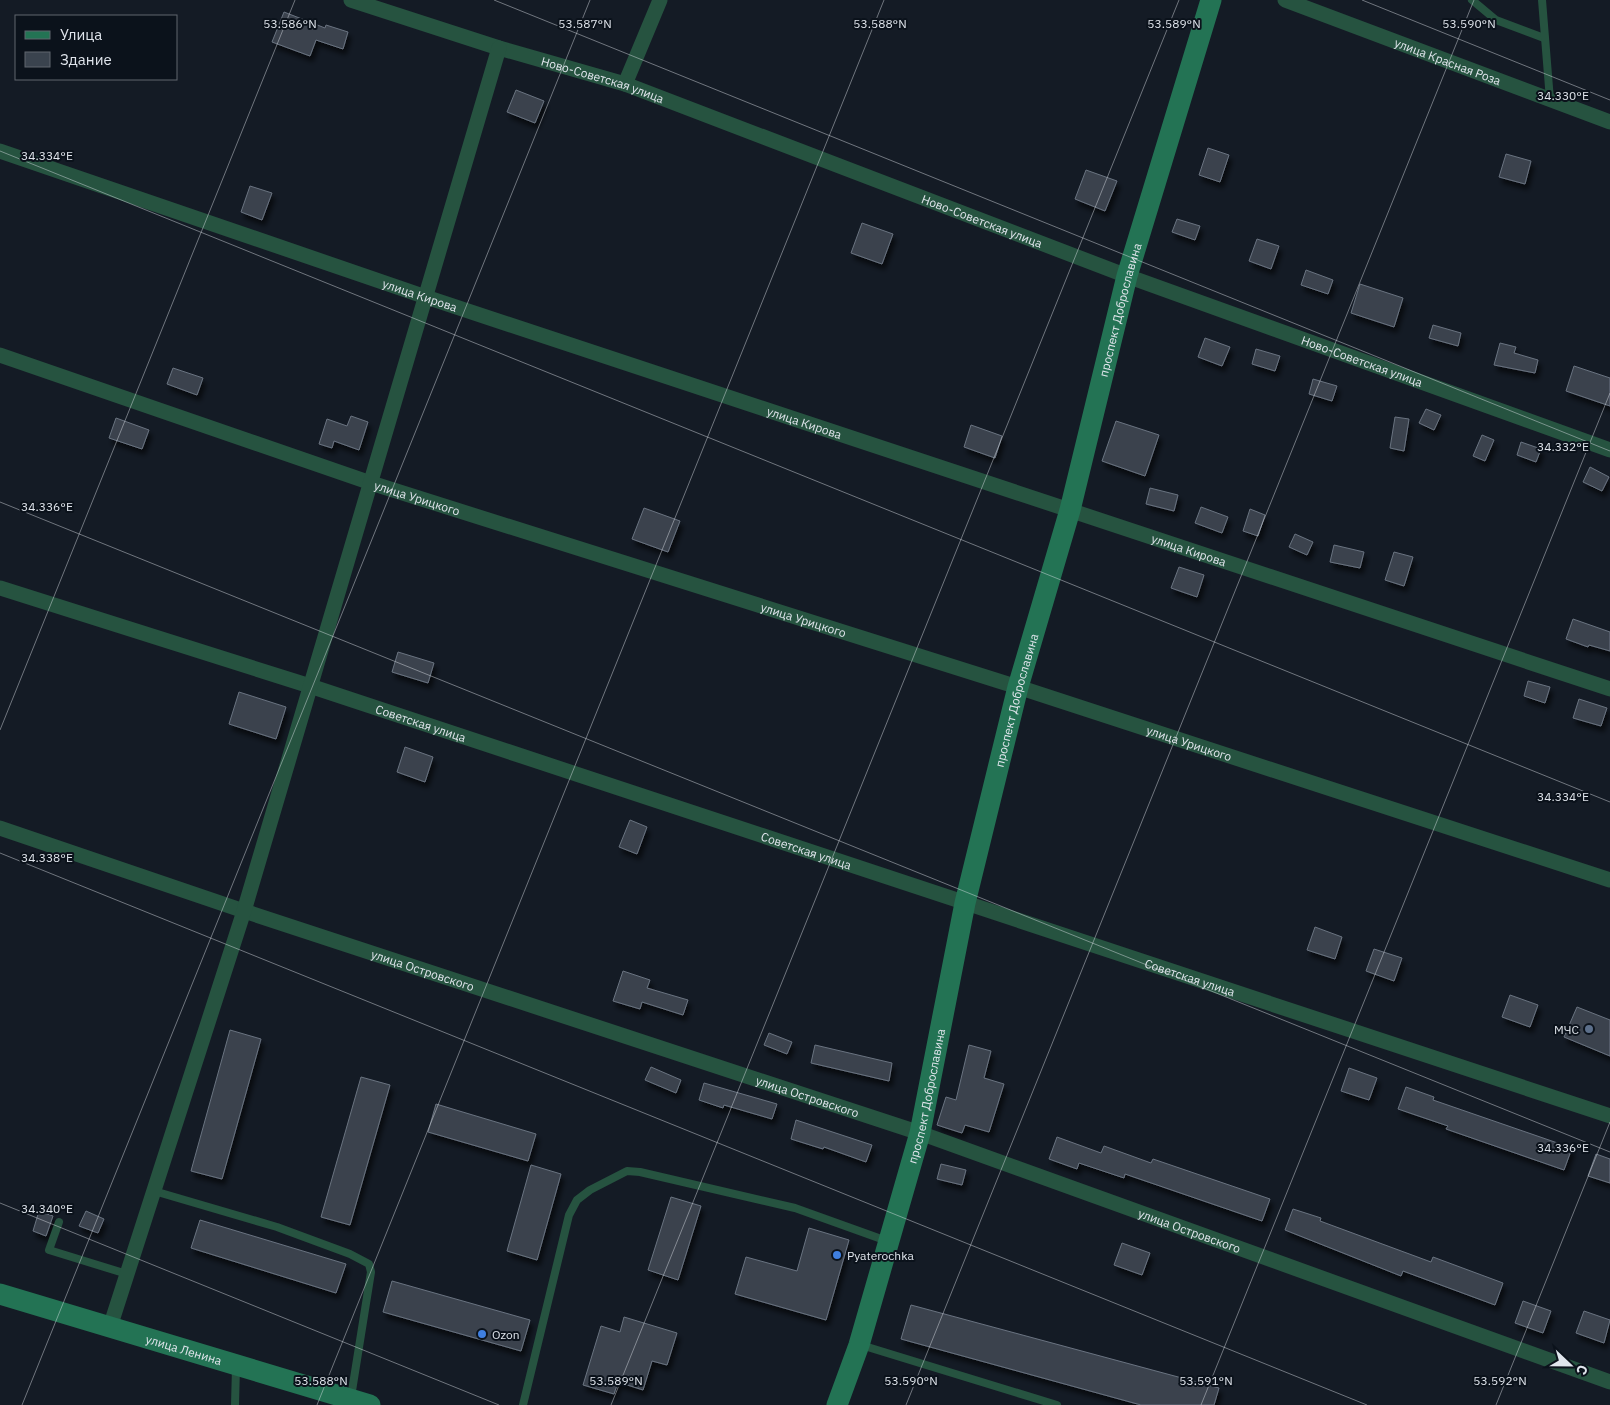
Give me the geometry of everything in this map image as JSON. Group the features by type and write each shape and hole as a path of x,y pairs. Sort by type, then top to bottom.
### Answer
{"street":[{"name":"Ново-Советская улица","path":"350,0 499,48 625,84 1127,276 1610,450"},
{"path":"625,84 660,0"},
{"name":"проспект Доброславина","path":"837,1405 859,1345 920,1133 965,903 1018,687 1070,510 1127,276 1211,0"},
{"name":"улица Красная Роза","path":"1285,0 1610,122"},
{"path":"110,1327 244,911 499,48"},
{"name":"улица Кирова","path":"0,151 426,297 1610,689"},
{"name":"улица Урицкого","path":"0,356 371,483 1018,687 1610,880"},
{"name":"Советская улица","path":"0,588 310,686 1610,1116"},
{"name":"улица Островского","path":"0,828 244,911 920,1133 1610,1382"},
{"name":"улица Ленина","path":"0,1294 360,1402"}],"lane":[{"path":"1472,0 1496,20 1544,38"},
{"path":"1542,0 1550,100"},
{"path":"523,1405 569,1215 577,1200 590,1190 627,1171 640,1172 794,1208 890,1242"},
{"path":"154,1191 276,1227 350,1254 368,1264 371,1272 360,1402"},
{"path":"58,1222 49,1250 127,1274"},
{"path":"859,1345 1057,1405"},
{"path":"235,1405 236,1365"}],"building":[{"path":"284,12 325,28 326,25 348,32 343,49 316,40 310,56 272,42"},
{"path":"516,90 544,101 535,123 507,112"},
{"path":"1208,148 1229,155 1220,182 1199,175"},
{"path":"1506,154 1531,161 1525,184 1499,177"},
{"path":"1086,170 1117,181 1105,211 1075,199"},
{"path":"250,186 272,193 262,220 241,212"},
{"path":"1177,219 1200,226 1195,240 1172,232"},
{"path":"862,223 893,234 882,264 851,253"},
{"path":"1257,239 1279,246 1271,269 1249,261"},
{"path":"1306,270 1333,280 1328,294 1301,285"},
{"path":"1360,284 1403,298 1394,327 1351,313"},
{"path":"1433,325 1461,333 1458,346 1429,338"},
{"path":"1205,338 1230,347 1222,366 1198,357"},
{"path":"1500,343 1516,347 1514,353 1538,360 1535,373 1494,365"},
{"path":"1256,349 1280,356 1275,371 1252,364"},
{"path":"1574,366 1610,378 1610,406 1566,391"},
{"path":"173,368 203,378 197,395 167,384"},
{"path":"1313,379 1337,386 1332,401 1309,394"},
{"path":"1426,409 1441,415 1434,430 1419,423"},
{"path":"351,416 368,422 359,450 334,441 332,448 319,444 327,419 347,426"},
{"path":"1395,417 1409,419 1404,451 1390,448"},
{"path":"116,418 149,430 142,449 109,438"},
{"path":"1116,421 1159,435 1145,476 1102,461"},
{"path":"971,425 1002,436 995,458 964,447"},
{"path":"1482,435 1494,440 1485,461 1473,456"},
{"path":"1521,442 1541,449 1536,462 1517,455"},
{"path":"1590,467 1609,477 1602,491 1583,482"},
{"path":"1150,488 1178,495 1174,511 1146,504"},
{"path":"1201,507 1228,517 1222,533 1195,523"},
{"path":"644,508 680,521 668,552 632,539"},
{"path":"1250,509 1265,515 1258,536 1243,531"},
{"path":"1295,534 1313,542 1307,555 1289,547"},
{"path":"1334,545 1364,552 1360,568 1330,562"},
{"path":"1394,552 1413,557 1404,586 1385,580"},
{"path":"1179,567 1204,575 1197,597 1171,588"},
{"path":"1573,619 1610,632 1610,651 1589,645 1588,647 1566,639"},
{"path":"398,652 434,663 428,683 392,672"},
{"path":"1528,681 1550,687 1545,703 1524,696"},
{"path":"239,692 286,707 276,739 229,724"},
{"path":"1579,699 1607,708 1601,726 1573,718"},
{"path":"405,747 433,757 425,782 397,772"},
{"path":"630,820 647,827 637,854 619,847"},
{"path":"1315,927 1342,937 1335,959 1307,950"},
{"path":"1374,949 1402,958 1394,981 1366,971"},
{"path":"623,971 650,980 647,988 688,1000 683,1015 642,1002 640,1009 613,1001"},
{"path":"1510,995 1538,1005 1530,1027 1502,1017"},
{"name":"МЧС","path":"1577,1007 1610,1020 1610,1056 1564,1037"},
{"path":"230,1030 261,1039 222,1179 191,1171"},
{"path":"769,1033 792,1042 787,1054 764,1045"},
{"path":"815,1045 892,1063 889,1081 811,1063"},
{"path":"969,1045 991,1051 984,1078 1004,1084 989,1132 965,1125 962,1133 937,1125 946,1097 956,1100"},
{"path":"651,1067 681,1080 676,1093 645,1080"},
{"path":"1349,1068 1377,1078 1369,1100 1341,1091"},
{"path":"361,1077 390,1085 350,1225 321,1217"},
{"path":"704,1083 777,1104 772,1119 724,1105 723,1108 699,1100"},
{"path":"1406,1087 1434,1097 1433,1100 1572,1148 1564,1170 1446,1129 1448,1126 1398,1109"},
{"path":"436,1104 536,1134 528,1161 428,1132"},
{"path":"796,1120 872,1145 866,1162 824,1147 823,1149 791,1139"},
{"path":"1057,1137 1101,1153 1104,1146 1151,1163 1153,1159 1270,1199 1262,1221 1125,1174 1124,1178 1079,1163 1077,1169 1049,1159"},
{"path":"1596,1154 1610,1159 1610,1183 1588,1176"},
{"path":"941,1164 966,1170 962,1185 937,1179"},
{"path":"531,1165 561,1174 537,1260 507,1251"},
{"path":"671,1197 701,1206 678,1280 648,1270"},
{"path":"1293,1209 1321,1218 1320,1221 1431,1262 1433,1257 1503,1283 1495,1305 1403,1271 1401,1276 1285,1230"},
{"path":"39,1211 53,1216 46,1236 33,1231"},
{"path":"86,1211 104,1219 98,1233 79,1226"},
{"path":"200,1220 346,1264 336,1293 191,1248"},
{"path":"809,1228 849,1240 826,1320 735,1294 746,1257 797,1271"},
{"path":"1122,1243 1150,1253 1142,1275 1114,1265"},
{"path":"392,1281 530,1320 521,1351 383,1312"},
{"path":"1523,1301 1551,1311 1543,1333 1515,1323"},
{"path":"911,1305 1219,1388 1214,1405 1141,1405 901,1339"},
{"path":"1584,1311 1610,1320 1604,1343 1576,1333"},
{"path":"624,1317 677,1333 667,1365 652,1361 643,1390 618,1382 614,1394 583,1385 601,1326 620,1332"}],"place":[{"name":"МЧС","path":"1589,1029"},
{"name":"Pyaterochka","path":"837,1255"},
{"name":"Ozon","path":"482,1334"}]}
